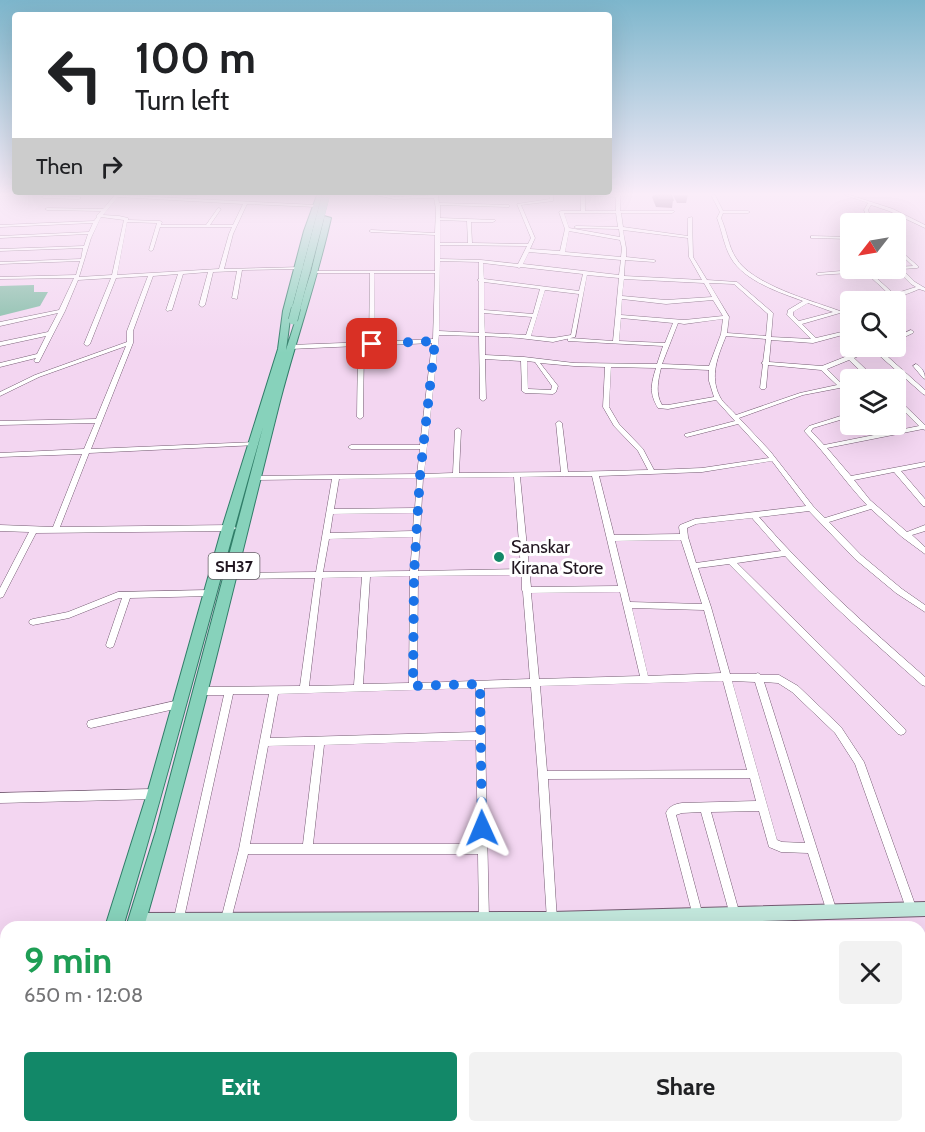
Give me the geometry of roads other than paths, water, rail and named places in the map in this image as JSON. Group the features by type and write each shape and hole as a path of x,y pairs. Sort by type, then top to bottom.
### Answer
{"main road":[{"path":"291,326 305,248"},
{"path":"116,921 181,704 228,528 259,444 282,350 291,326 312,248"},
{"name":"SH37","path":"137,921 164,831 231,576 256,477 259,444 291,346 291,326 315,270 320,248"}],"street":[{"path":"0,250 62,248"},
{"path":"0,366 22,359 38,358 77,278 85,248"},
{"path":"87,344 114,277 120,248"},
{"path":"222,270 228,248"},
{"path":"413,686 416,534 436,333 437,248"},
{"path":"519,267 528,248 654,261"},
{"path":"562,253 563,248"},
{"path":"616,341 622,248"},
{"path":"690,248 691,257 704,283 726,317 724,334 712,368 712,381 717,398 858,557 925,609"},
{"path":"730,248 741,269 777,289 838,312 798,323"},
{"path":"906,257 917,267"},
{"path":"0,263 81,260"},
{"path":"437,260 481,261 621,277 735,283 748,297 769,311 769,339 764,363 763,388"},
{"path":"481,261 479,280 483,399"},
{"path":"0,278 114,277 240,269 300,268 372,273 437,272"},
{"path":"906,268 923,268"},
{"path":"235,297 240,269"},
{"path":"202,305 211,271"},
{"path":"169,310 181,273"},
{"path":"372,273 372,344"},
{"path":"818,274 840,273"},
{"path":"436,333 553,340 573,336 585,274"},
{"path":"55,530 130,344 130,331 152,275"},
{"path":"906,275 920,287"},
{"path":"874,279 888,291"},
{"path":"479,280 581,293"},
{"path":"906,293 925,283"},
{"path":"528,337 543,289"},
{"path":"620,297 666,302 714,298"},
{"path":"808,301 790,311 790,315 815,340"},
{"path":"0,324 62,311"},
{"path":"481,311 535,316"},
{"path":"618,316 676,322 726,317"},
{"path":"676,322 653,390 656,403 660,407 717,398"},
{"path":"906,334 911,332"},
{"path":"0,344 51,333"},
{"path":"724,334 769,339 815,340 840,334"},
{"path":"570,340 668,345"},
{"path":"291,346 435,341"},
{"path":"0,394 37,376 130,344"},
{"path":"360,417 361,345"},
{"path":"482,357 524,359 537,363 712,368"},
{"path":"886,357 925,393"},
{"path":"764,363 823,368 850,358 862,369"},
{"path":"524,359 525,391 553,392 555,386 537,363"},
{"path":"608,365 606,407 616,425 641,450 652,472"},
{"path":"916,366 925,377"},
{"path":"823,368 840,385"},
{"path":"687,435 802,394 840,386"},
{"path":"906,409 925,427"},
{"path":"840,418 807,429 809,434 823,447 872,506 925,551"},
{"path":"0,423 99,421"},
{"path":"559,423 565,474"},
{"path":"823,447 925,427"},
{"path":"456,475 458,430"},
{"path":"0,455 259,444"},
{"path":"351,447 424,447"},
{"path":"256,477 595,474 702,470 773,459"},
{"path":"848,479 925,464"},
{"path":"896,470 925,504"},
{"path":"595,474 645,679"},
{"path":"517,475 543,775 552,920"},
{"path":"304,690 318,575 336,476"},
{"path":"824,521 872,506"},
{"path":"812,507 695,522 684,527 684,537 773,843 781,847 812,848"},
{"path":"330,512 418,510"},
{"path":"754,515 786,553 925,682"},
{"path":"0,528 55,530 243,528"},
{"path":"905,535 925,528"},
{"path":"0,595 34,530"},
{"path":"326,536 416,534"},
{"path":"610,538 684,537"},
{"path":"693,566 786,553"},
{"path":"732,561 902,731"},
{"path":"231,576 525,572"},
{"path":"358,688 366,574"},
{"path":"526,590 622,589"},
{"path":"33,622 69,615 111,596 210,593"},
{"path":"110,645 128,594"},
{"path":"626,605 706,607"},
{"path":"200,691 274,691 535,682 725,677 779,679 795,688 848,742 860,762 919,909 484,921 480,684"},
{"path":"758,677 832,912"},
{"path":"179,921 229,691"},
{"path":"225,921 244,849 274,691"},
{"path":"91,724 181,704"},
{"path":"265,742 480,736"},
{"path":"308,848 320,741"},
{"path":"543,775 753,774"},
{"path":"0,798 155,794"},
{"path":"698,916 671,813 676,809 761,807"},
{"path":"705,808 735,915"},
{"path":"244,849 482,849"}],"place":[{"name":"Sanskar Kirana Store","path":"499,557"}]}
